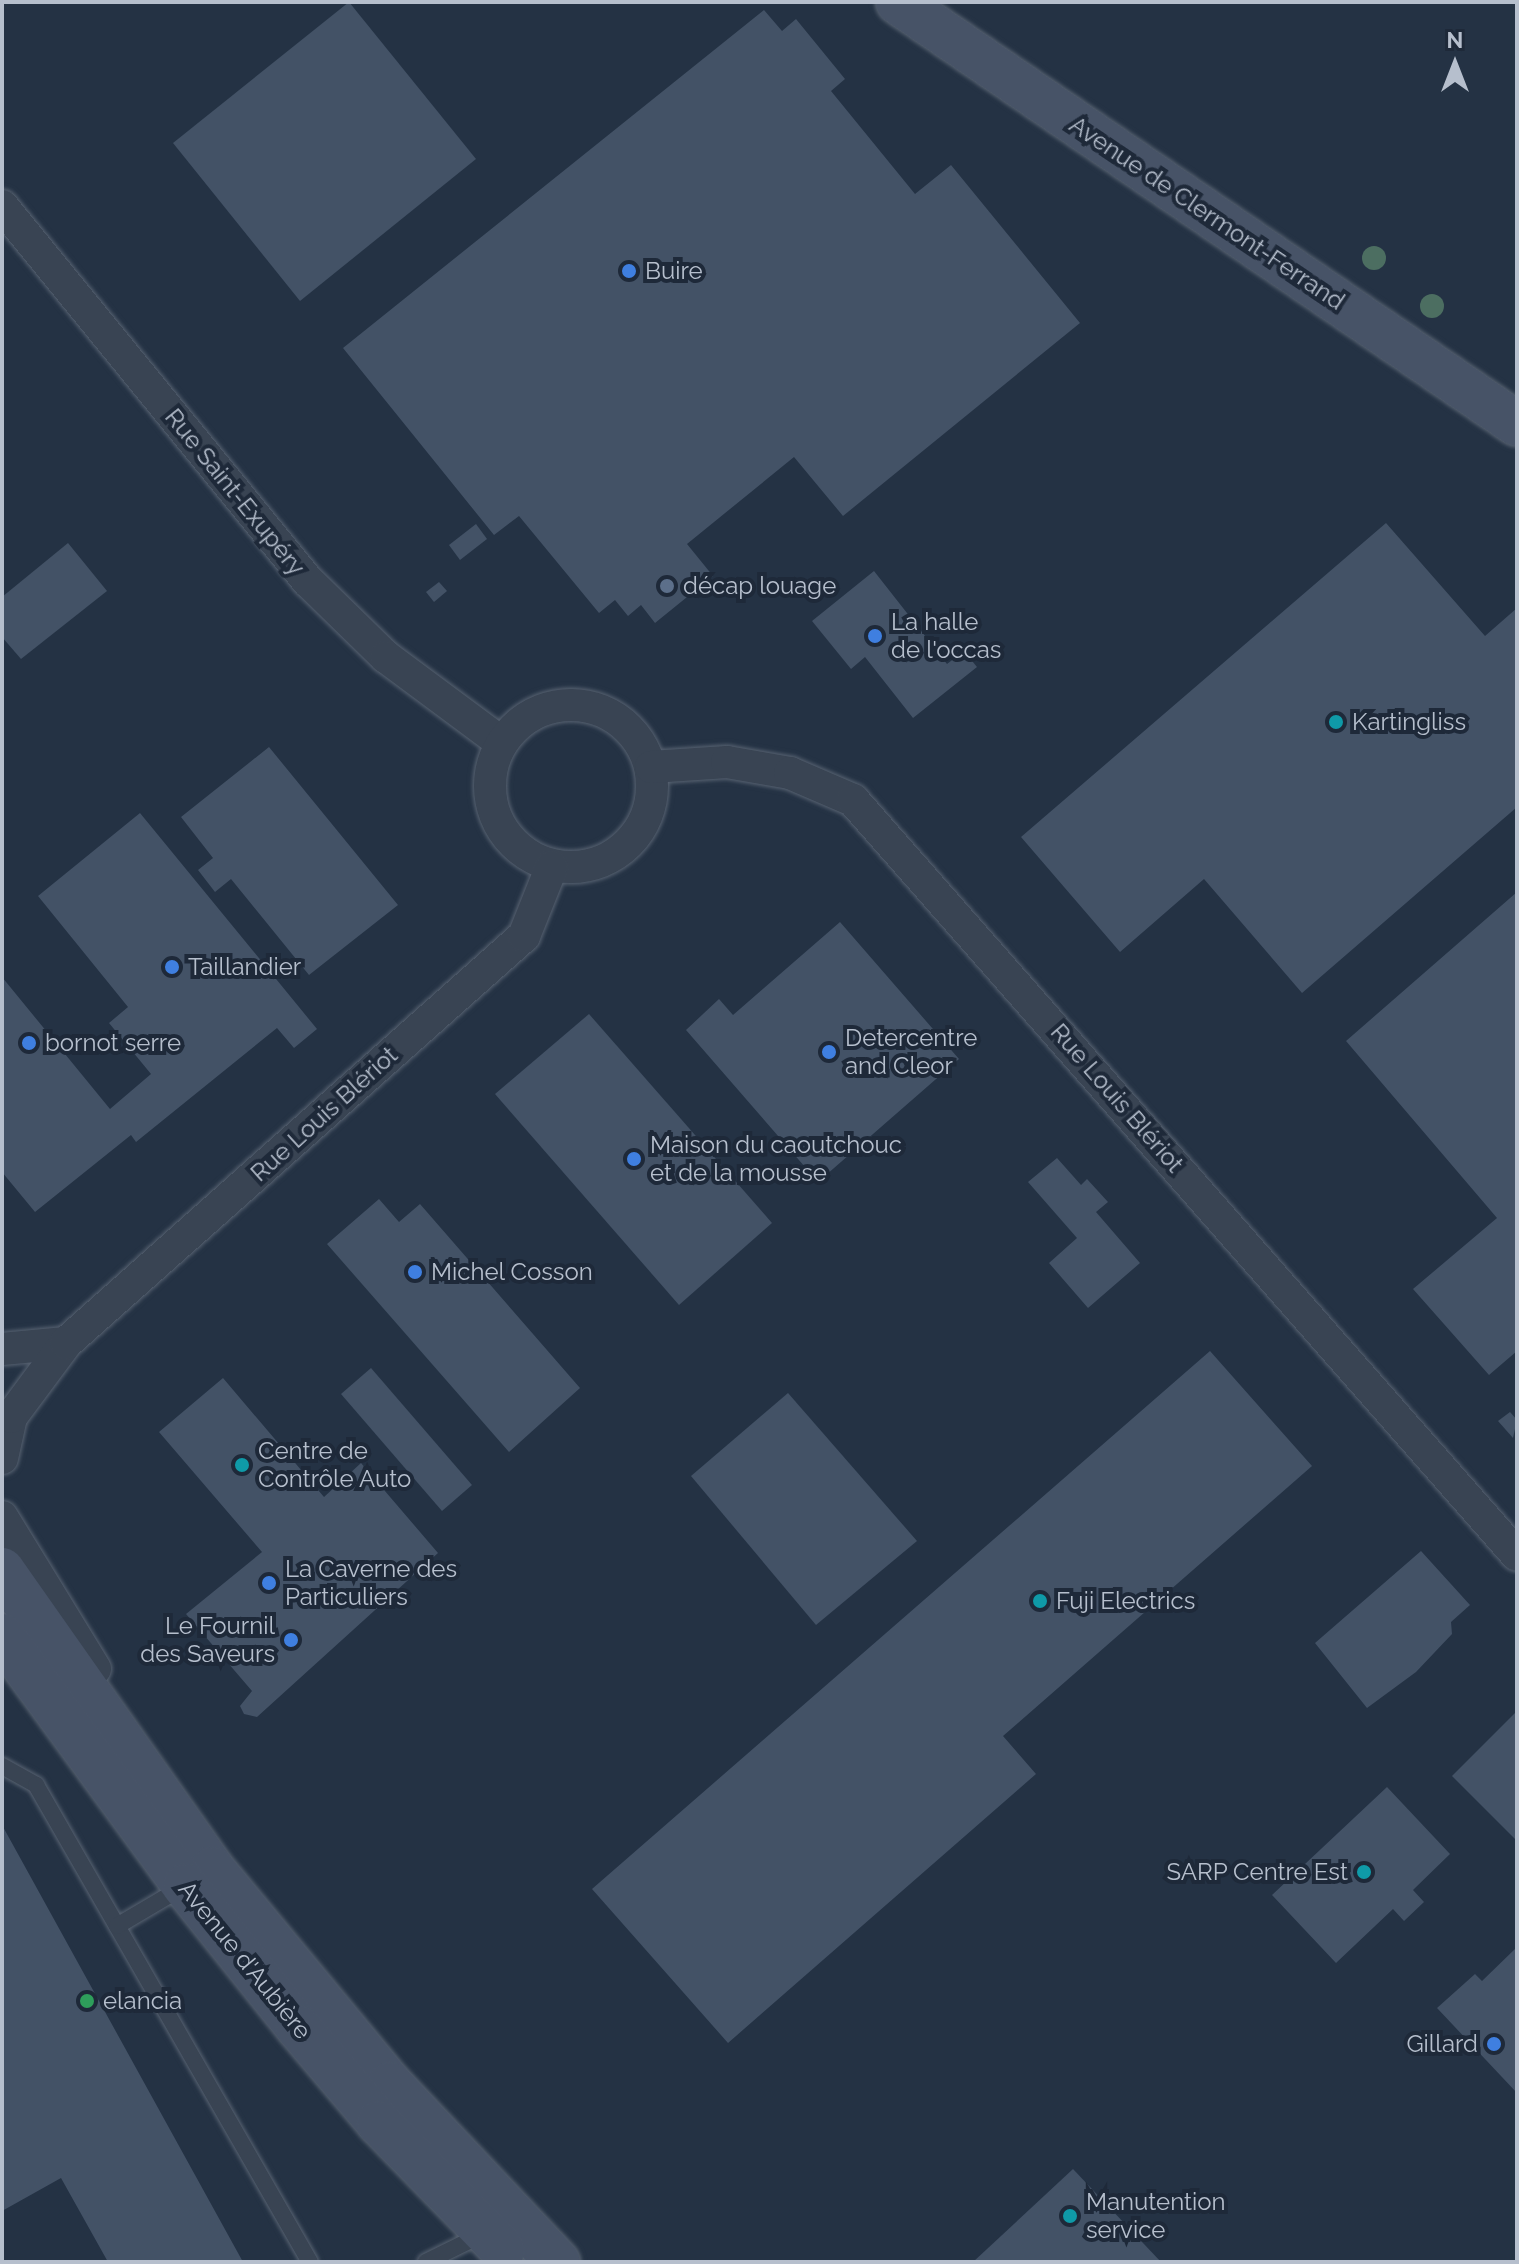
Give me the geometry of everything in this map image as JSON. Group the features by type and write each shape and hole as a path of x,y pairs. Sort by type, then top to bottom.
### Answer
{"main road":[{"name":"Avenue de Clermont-Ferrand","path":"898,2 1517,424"},
{"name":"Avenue d'Aubière","path":"2,1570 198,1877"},
{"name":"Avenue d'Aubière","path":"2,1636 198,1877 390,2084 504,2236 558,2262"}],"street":[{"name":"Rue Saint-Exupéry","path":"2,206 308,581 386,657 502,743"},
{"path":"572,705 598,710 622,723 640,743 651,767 653,795 645,822 629,844 606,860 580,868 552,866 509,839 495,817 492,766 502,743 521,722 545,710 572,705"},
{"name":"Rue Louis Blériot","path":"651,767 727,762 790,773 853,800 1517,1555"},
{"name":"Rue Louis Blériot","path":"66,1343 524,936 552,866"},
{"path":"2,1349 66,1343"},
{"path":"2,1458 7,1420 66,1343"},
{"name":"Avenue d'Aubière","path":"2,1517 198,1877"}],"lane":[{"path":"2,1766 36,1785 310,2262"},
{"path":"117,1926 198,1877"},
{"path":"426,2262 504,2236"}],"building":[{"path":"349,2 476,159 300,301 173,143"},
{"path":"764,10 782,31 796,19 845,79 831,91 915,194 951,165 1080,323 843,516 794,457 687,544 713,576 655,623 641,605 628,616 615,600 599,613 519,516 494,535 343,348"},
{"name":"Kartingliss","path":"1386,523 1485,636 1517,608 1517,807 1302,993 1204,879 1120,952 1021,837"},
{"path":"476,524 487,539 460,560 449,545"},
{"path":"68,543 107,591 21,659 2,637 2,597"},
{"name":"La halle de l'occas","path":"874,571 947,664 964,651 977,667 913,718 865,657 851,669 812,621"},
{"path":"439,582 447,591 434,602 426,592"},
{"path":"269,747 398,905 309,975 231,879 215,892 198,870 213,858 181,817"},
{"path":"140,813 317,1029 294,1048 277,1028 136,1142 131,1135 35,1212 2,1172 2,977 110,1109 151,1074 109,1023 128,1007 38,896"},
{"path":"1517,892 1517,1351 1489,1375 1413,1289 1497,1218 1346,1041"},
{"name":"Detercentre and Cleor","path":"840,922 959,1059 818,1182 686,1030 719,999 733,1015"},
{"name":"Maison du caoutchouc et de la mousse","path":"589,1014 772,1223 679,1305 495,1094"},
{"path":"1057,1158 1081,1185 1087,1179 1108,1202 1096,1212 1140,1263 1088,1308 1049,1263 1077,1238 1028,1182"},
{"path":"379,1199 399,1222 420,1204 580,1388 509,1452 327,1244"},
{"name":"Fuji Electrics","path":"1210,1351 1312,1466 1003,1736 1036,1774 728,2043 592,1889"},
{"path":"371,1368 472,1485 442,1511 341,1394"},
{"path":"223,1378 324,1497 361,1463 438,1553 257,1717 244,1714 240,1706 252,1691 186,1614 262,1552 159,1432"},
{"path":"788,1393 917,1541 816,1625 691,1476"},
{"path":"1510,1412 1517,1420 1513,1438 1498,1421"},
{"path":"1421,1551 1470,1605 1451,1622 1452,1634 1416,1672 1367,1708 1315,1643"},
{"path":"1517,1711 1517,1841 1452,1776"},
{"name":"SARP Centre Est","path":"1387,1787 1450,1854 1413,1890 1424,1902 1404,1921 1393,1909 1336,1963 1272,1895"},
{"path":"2,1825 243,2262 108,2262 61,2178 2,2211"},
{"name":"Gillard","path":"1517,1947 1517,2093 1437,2008 1475,1974 1482,1981"},
{"name":"Manutention service","path":"1073,2169 1161,2262 973,2262"}],"place":[{"name":"Buire","path":"629,271"},
{"name":"décap louage","path":"667,586"},
{"name":"La halle de l'occas","path":"875,636"},
{"name":"Kartingliss","path":"1336,722"},
{"name":"Taillandier","path":"172,967"},
{"name":"bornot serre","path":"29,1043"},
{"name":"Detercentre and Cleor","path":"829,1052"},
{"name":"Maison du caoutchouc et de la mousse","path":"634,1159"},
{"name":"Michel Cosson","path":"415,1272"},
{"name":"Centre de Contrôle Auto","path":"242,1465"},
{"name":"La Caverne des Particuliers","path":"269,1583"},
{"name":"Fuji Electrics","path":"1040,1601"},
{"name":"Le Fournil des Saveurs","path":"291,1640"},
{"name":"SARP Centre Est","path":"1364,1872"},
{"name":"elancia","path":"87,2001"},
{"name":"Gillard","path":"1494,2044"},
{"name":"Manutention service","path":"1070,2216"}]}
